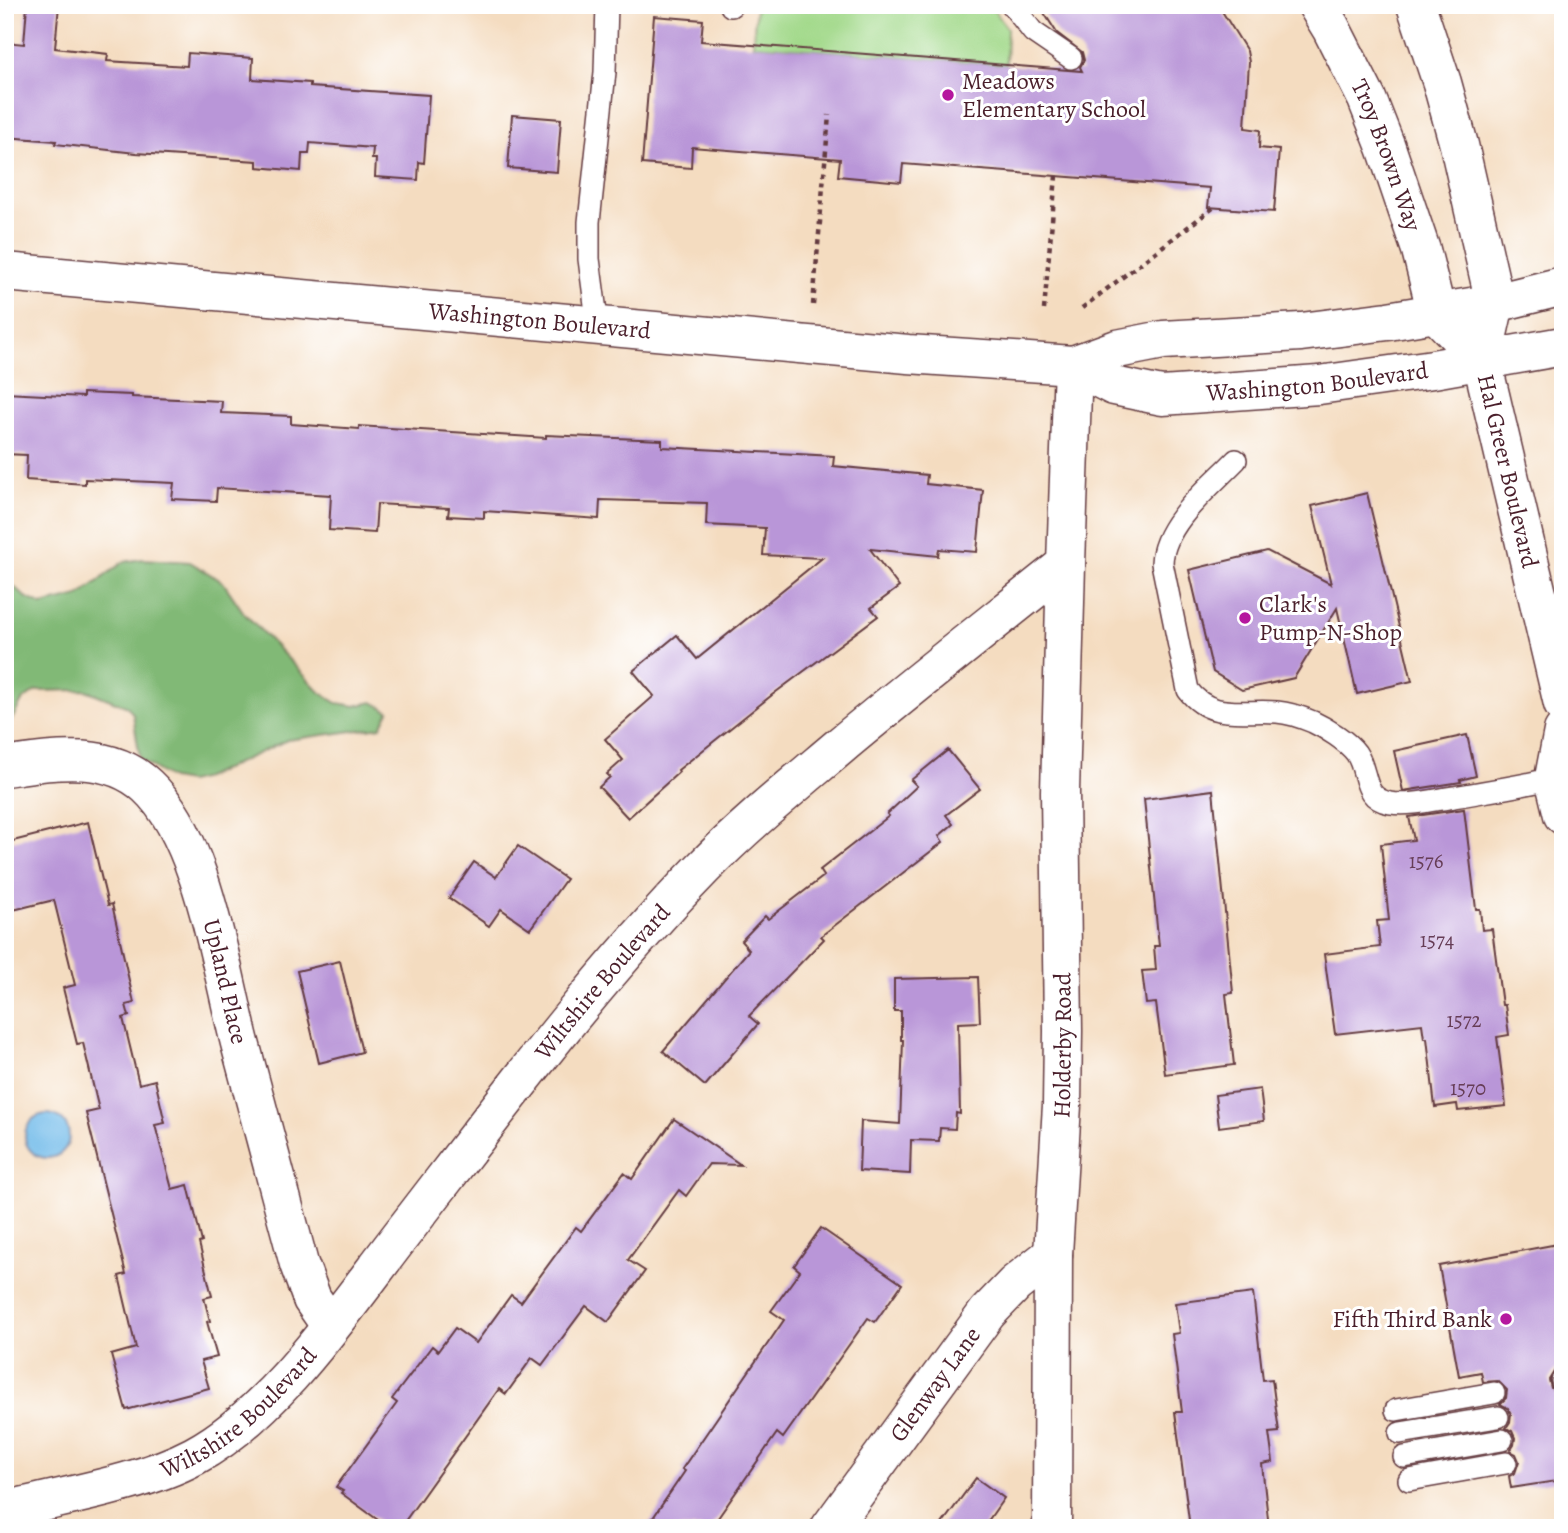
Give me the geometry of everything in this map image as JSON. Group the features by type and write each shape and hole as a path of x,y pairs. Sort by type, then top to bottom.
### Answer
{"street":[{"name":"Troy Brown Way","path":"1317,5 1367,99 1381,135 1405,198 1437,314"},
{"path":"1416,5 1459,145 1495,303"},
{"name":"Washington Boulevard","path":"5,272 598,327 970,359 1073,365 1116,349 1163,340 1301,332 1437,314 1563,286"},
{"name":"Hal Greer Boulevard","path":"1495,303 1482,360 1563,704"},
{"name":"Hal Greer Boulevard","path":"1437,314 1482,360"},
{"name":"Washington Boulevard","path":"1073,365 1114,386 1162,396 1319,385 1563,346"},
{"path":"1066,564 1073,365"},
{"name":"Holderby Road","path":"1052,1528 1053,1254 1062,1105 1060,730 1066,564"},
{"name":"Wiltshire Boulevard","path":"5,1511 118,1483 193,1456 227,1435 259,1407 330,1325 512,1091 603,981 703,868 867,724 1066,564"},
{"path":"1563,731 1554,778 1563,815"},
{"name":"Upland Place","path":"5,766 91,759 122,769 146,785 166,808 181,834 211,923 239,1040 299,1264 312,1299 330,1325"},
{"name":"Glenway Lane","path":"830,1528 987,1313 1015,1284 1053,1254"}],"lane":[{"path":"598,327 589,259 589,222 605,72 607,5"},
{"path":"1012,5 1033,32 1071,58"},
{"path":"1236,460 1189,508 1168,536 1162,553 1188,690 1195,700 1213,709 1287,713 1316,723 1357,754 1369,789 1378,800 1419,803 1554,778"},
{"path":"1396,1410 1494,1394"},
{"path":"1401,1433 1498,1417"},
{"path":"1404,1457 1502,1440"},
{"path":"1409,1480 1506,1463"}],"path":[{"path":"813,305 829,115"},
{"path":"1044,310 1056,176"},
{"path":"1082,308 1213,208"}],"green space":[{"path":"756,5 990,5 1007,28 1006,65 753,45"},
{"path":"143,559 190,562 223,582 244,613 321,693 337,703 355,706 373,702 389,711 381,727 287,740 205,778 188,782 171,779 140,759 133,714 128,707 86,690 36,691 22,701 5,732 5,578 25,597 42,605 79,596 123,562"}],"water":[{"path":"47,1114 62,1121 69,1136 62,1151 47,1158 32,1151 25,1136 32,1121"}],"building":[{"path":"27,5 59,5 55,48 108,54 107,61 187,66 188,53 253,58 252,79 310,83 310,87 429,95 424,163 419,162 418,180 375,177 376,159 372,159 373,148 310,143 309,154 302,154 301,171 257,167 257,161 136,153 55,144 56,141 5,137 5,42 24,44"},
{"name":"Meadows Elementary School","path":"1039,5 1218,5 1247,51 1249,62 1245,128 1260,130 1259,148 1279,150 1274,212 1208,207 1210,188 903,164 901,182 838,176 840,159 692,147 691,168 642,164 654,16 703,20 701,41 1082,71 1082,52 1057,33"},
{"path":"512,115 561,119 557,172 508,168"},
{"path":"5,393 83,397 83,393 222,401 221,413 291,416 291,424 546,438 546,435 662,440 662,447 834,456 833,466 927,475 926,484 983,490 977,552 939,549 938,556 870,549 899,587 871,608 878,616 678,770 679,772 628,818 599,787 610,777 607,774 623,760 605,739 654,696 633,671 677,635 697,659 822,558 763,555 765,528 706,525 707,503 600,500 599,519 484,511 484,518 448,516 449,508 377,504 375,533 329,530 331,495 217,488 216,501 172,499 174,483 85,479 85,484 26,480 27,455 5,454"},
{"path":"1367,493 1412,681 1357,694 1337,608 1294,678 1242,690 1213,672 1189,570 1267,551 1331,584 1312,506"},
{"path":"1467,735 1476,776 1460,780 1461,782 1403,791 1394,751"},
{"path":"948,750 980,789 946,815 953,824 939,836 943,842 821,936 824,939 749,1016 758,1024 705,1086 663,1051 749,950 741,941 765,916 768,919 824,876 820,870 889,816 887,814 917,786 911,780"},
{"path":"1213,790 1233,993 1226,994 1234,1065 1165,1074 1156,1003 1146,1004 1142,971 1156,970 1154,946 1159,946 1144,799"},
{"path":"1464,809 1476,909 1480,909 1482,930 1492,929 1502,1005 1505,1005 1509,1035 1497,1037 1506,1106 1458,1111 1457,1104 1435,1107 1427,1038 1424,1038 1422,1024 1335,1034 1324,954 1380,947 1377,921 1389,920 1381,844 1414,840 1409,817"},
{"path":"88,822 108,905 112,904 134,1003 126,1005 129,1016 123,1018 139,1084 155,1080 165,1123 155,1125 172,1189 188,1185 202,1242 199,1243 212,1296 204,1298 210,1321 207,1322 217,1357 201,1361 209,1388 126,1410 111,1355 136,1348 119,1276 126,1274 86,1113 99,1110 83,1043 77,1044 63,988 75,985 54,900 13,910 5,876 5,843"},
{"path":"518,846 566,879 530,929 501,909 489,926 449,898 474,862 496,877"},
{"path":"340,961 362,1052 319,1063 297,971"},
{"path":"978,977 980,1022 958,1023 960,1114 956,1113 955,1129 940,1128 939,1141 911,1140 910,1174 859,1171 861,1121 900,1124 903,1040 901,1011 894,1011 894,979"},
{"path":"1260,1089 1264,1121 1219,1127 1215,1095"},
{"path":"674,1119 741,1165 709,1164 686,1196 679,1190 628,1260 645,1271 608,1322 586,1306 542,1365 532,1358 506,1394 499,1389 400,1528 389,1528 341,1493 343,1491 336,1487 397,1403 392,1399 432,1346 438,1351 455,1328 476,1343 511,1295 521,1302 576,1227 581,1231 624,1173 632,1179"},
{"path":"821,1228 902,1284 875,1322 868,1318 783,1438 777,1433 711,1528 646,1528 685,1471 682,1469 784,1320 771,1311 800,1271 794,1266"},
{"name":"Fifth Third Bank","path":"1563,1243 1563,1368 1555,1370 1549,1380 1551,1388 1563,1394 1563,1480 1511,1488 1509,1476 1515,1473 1519,1461 1516,1454 1510,1451 1515,1438 1512,1431 1506,1428 1511,1414 1508,1408 1500,1404 1506,1398 1507,1390 1498,1381 1483,1382 1481,1372 1459,1376 1439,1266"},
{"path":"1253,1293 1263,1380 1272,1379 1279,1432 1269,1433 1273,1462 1262,1464 1269,1528 1190,1528 1175,1412 1182,1412 1172,1334 1179,1333 1175,1303"},
{"path":"976,1478 1004,1498 983,1528 939,1528"}],"place":[{"name":"Meadows Elementary School","path":"948,95"},
{"name":"Clark's Pump-N-Shop","path":"1245,618"},
{"name":"Fifth Third Bank","path":"1506,1319"}]}
